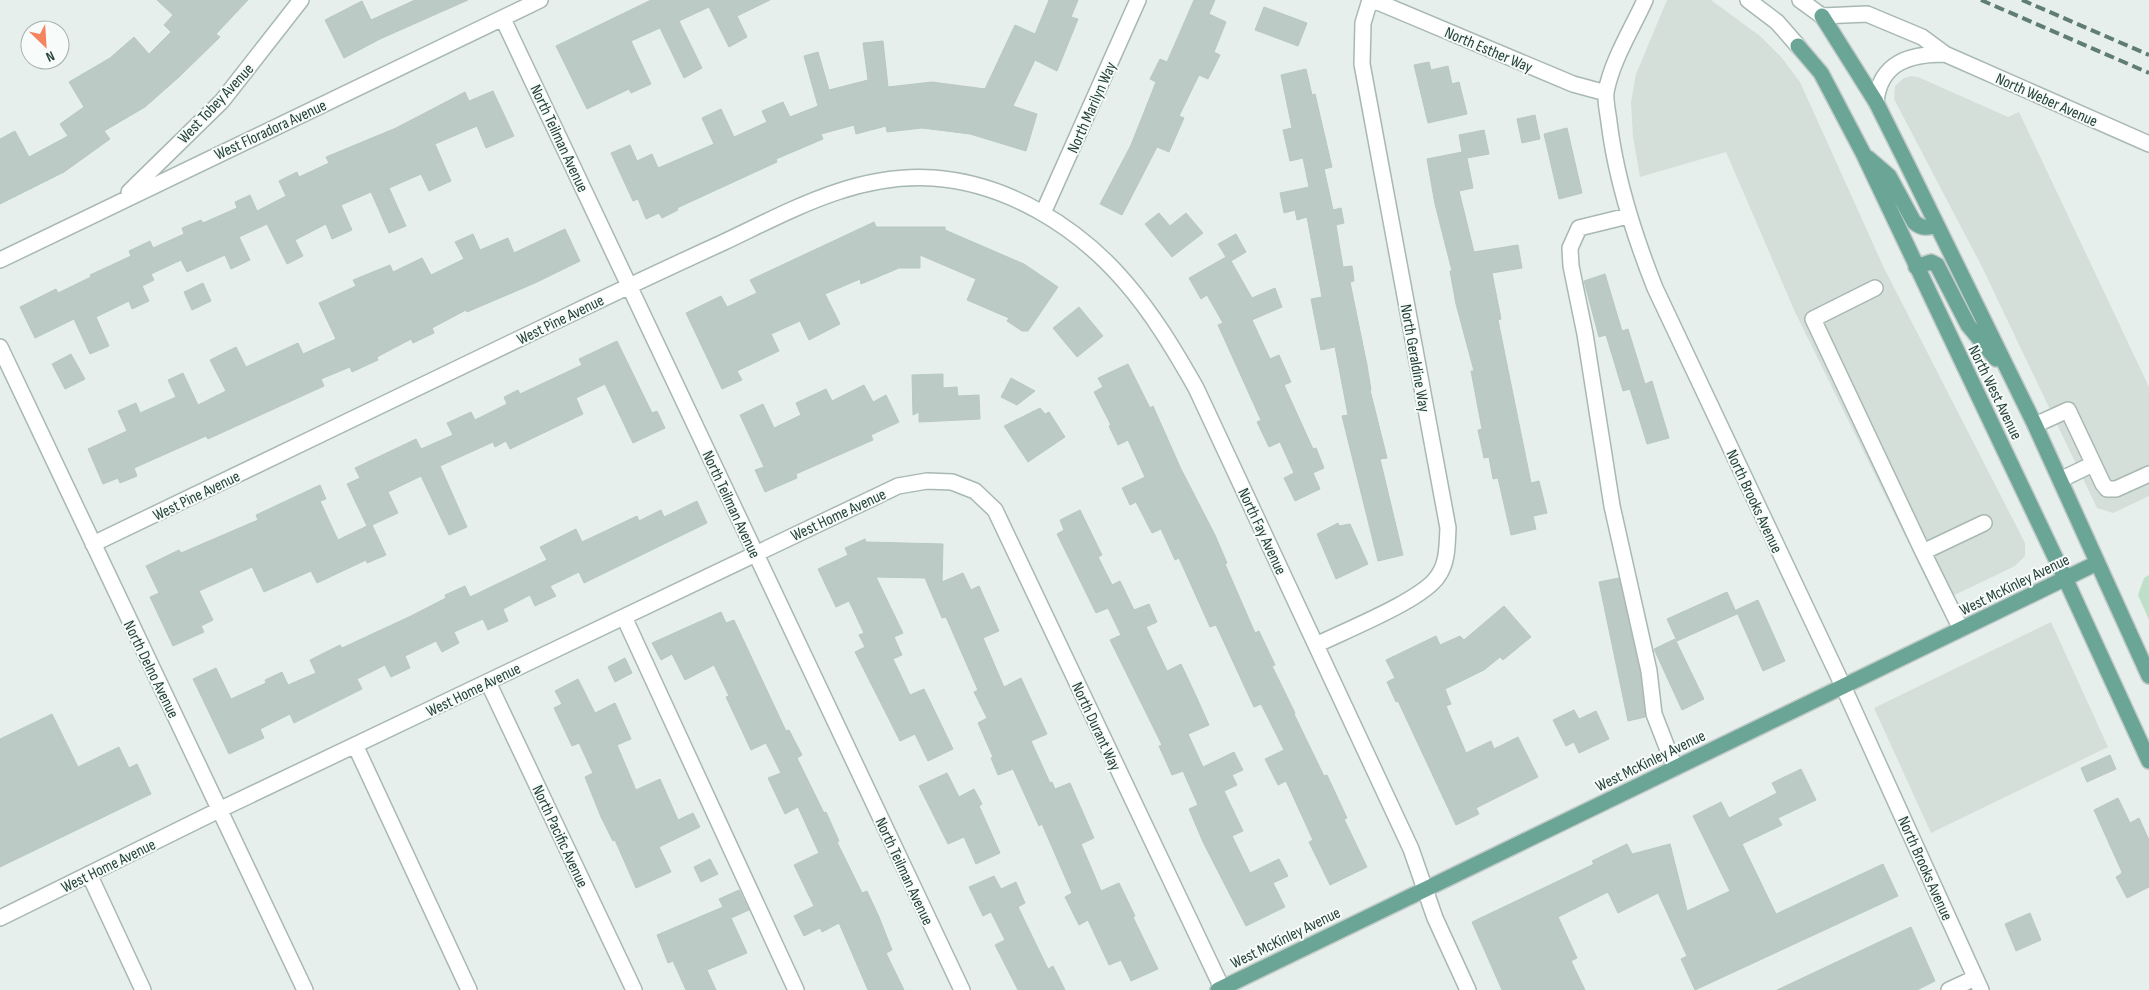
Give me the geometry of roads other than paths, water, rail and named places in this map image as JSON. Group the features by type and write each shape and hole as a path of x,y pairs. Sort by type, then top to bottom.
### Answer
{"main road":[{"name":"North West Avenue","path":"1822,16 1876,102 1937,225 2035,426 2149,676"},
{"name":"North West Avenue","path":"1798,46 1821,73 1863,153 2066,578 2149,761"},
{"path":"1863,153 1889,176 1914,222 1919,227 1928,228 1937,225"},
{"path":"1916,267 1931,262 1937,265 1968,325 2012,378"},
{"name":"West McKinley Avenue","path":"1220,989 2097,563"}],"street":[{"name":"West Tobey Avenue","path":"121,200 222,101 301,0"},
{"name":"West Floradora Avenue","path":"0,260 121,200 540,0"},
{"name":"North Marilyn Way","path":"1043,213 1138,0"},
{"name":"North Esther Way","path":"1372,0 1572,84 1606,93"},
{"name":"North Geraldine Way","path":"1316,645 1419,595 1438,576 1447,554 1448,528 1362,64 1363,23 1372,0"},
{"name":"North Brooks Avenue","path":"1645,0 1614,67 1606,93 1610,130 1628,216 1655,288 1843,686 1978,984"},
{"path":"1748,0 1777,22 1798,46"},
{"name":"North West Avenue","path":"1800,0 1822,16"},
{"name":"North Weber Avenue","path":"1822,16 1867,14 1922,37 1945,54 2149,144"},
{"name":"North Teilman Avenue","path":"503,19 962,990"},
{"name":"North Weber Avenue","path":"1876,102 1880,84 1894,64 1913,56 1945,54"},
{"name":"West Pine Avenue","path":"93,544 629,286 824,195 860,184 895,178 935,178 978,187 1011,197 1043,213"},
{"name":"North Fay Avenue","path":"1043,213 1089,247 1124,280 1153,317 1177,353 1196,388 1410,849 1435,918 1468,990"},
{"path":"1628,216 1579,228 1570,248 1571,266 1588,353 1612,506 1649,671 1654,714 1675,768"},
{"path":"1875,288 1813,319 1961,629"},
{"name":"North Delno Avenue","path":"0,347 305,990"},
{"path":"2035,426 2068,410 2103,484 2111,490 2149,474"},
{"path":"2060,480 2093,464"},
{"name":"West Home Avenue","path":"0,918 219,810 898,486 927,481 952,482"},
{"name":"North Durant Way","path":"952,482 975,491 994,510 1220,989"},
{"path":"1923,552 1984,524"},
{"path":"624,617 796,990"},
{"name":"North Pacific Avenue","path":"488,682 634,990"},
{"path":"355,745 469,990"},
{"path":"89,874 143,990"},
{"path":"1949,990 1978,984"}],"railway":[{"path":"1981,0 2149,73"},
{"path":"2022,0 2149,55"}]}
